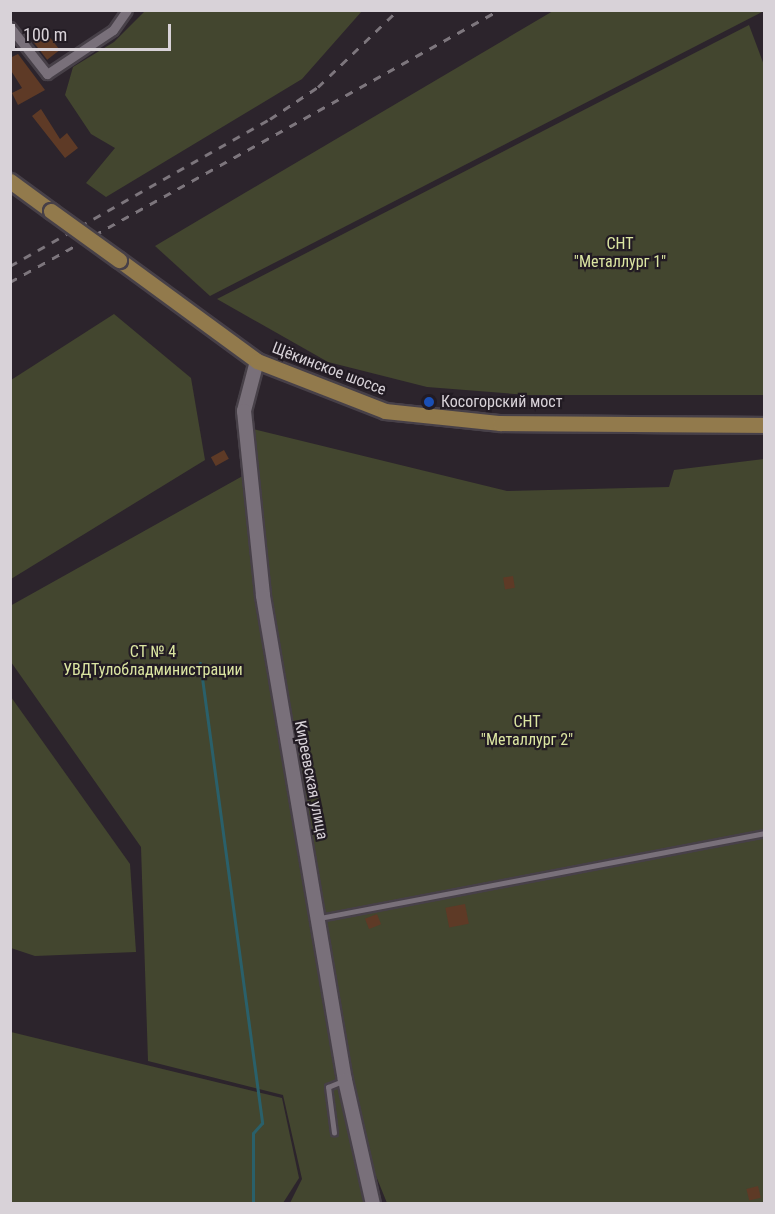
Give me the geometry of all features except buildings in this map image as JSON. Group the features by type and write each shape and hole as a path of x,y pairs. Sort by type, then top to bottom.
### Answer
{"main road":[{"name":"Щёкинское шоссе","path":"10,181 257,361 344,397 419,416 500,423 765,425"}],"street":[{"path":"10,27 47,74 113,30 127,10"},
{"name":"Киреевская улица","path":"257,361 244,405 246,461 275,681 345,1080 373,1203"}],"lane":[{"path":"318,918 765,833"},
{"path":"334,1133 327,1088 345,1080"}],"green space":[{"path":"145,11 362,11 302,79 106,197 86,183 115,148 91,134 65,95 73,67 114,42"},
{"path":"553,11 764,11 210,296 155,246"},
{"name":"СНТ \"Металлург 1\"","path":"749,25 764,65 764,395 528,395 427,387 328,362 217,299"},
{"path":"114,314 191,378 205,460 11,579 11,380"},
{"name":"СНТ \"Металлург 2\"","path":"245,427 507,491 669,487 674,470 764,459 764,1203 387,1203 356,1127 373,1203 290,1203 302,1179 283,1095 148,1061 141,847 11,662 10,606 248,473"},
{"path":"11,697 130,864 136,952 35,956 11,948"},
{"path":"11,1032 282,1098 299,1178 283,1203 11,1203"}],"waterway":[{"path":"200,663 262,1123 253,1133 253,1204"}],"railway":[{"path":"10,266 270,119 318,87 398,10"},
{"path":"10,282 499,10"}],"place":[{"name":"Косогорский мост","path":"429,402"}],"park label":[{"name":"СТ № 4 УВДТулобладминистрации","path":"153,661"}]}
